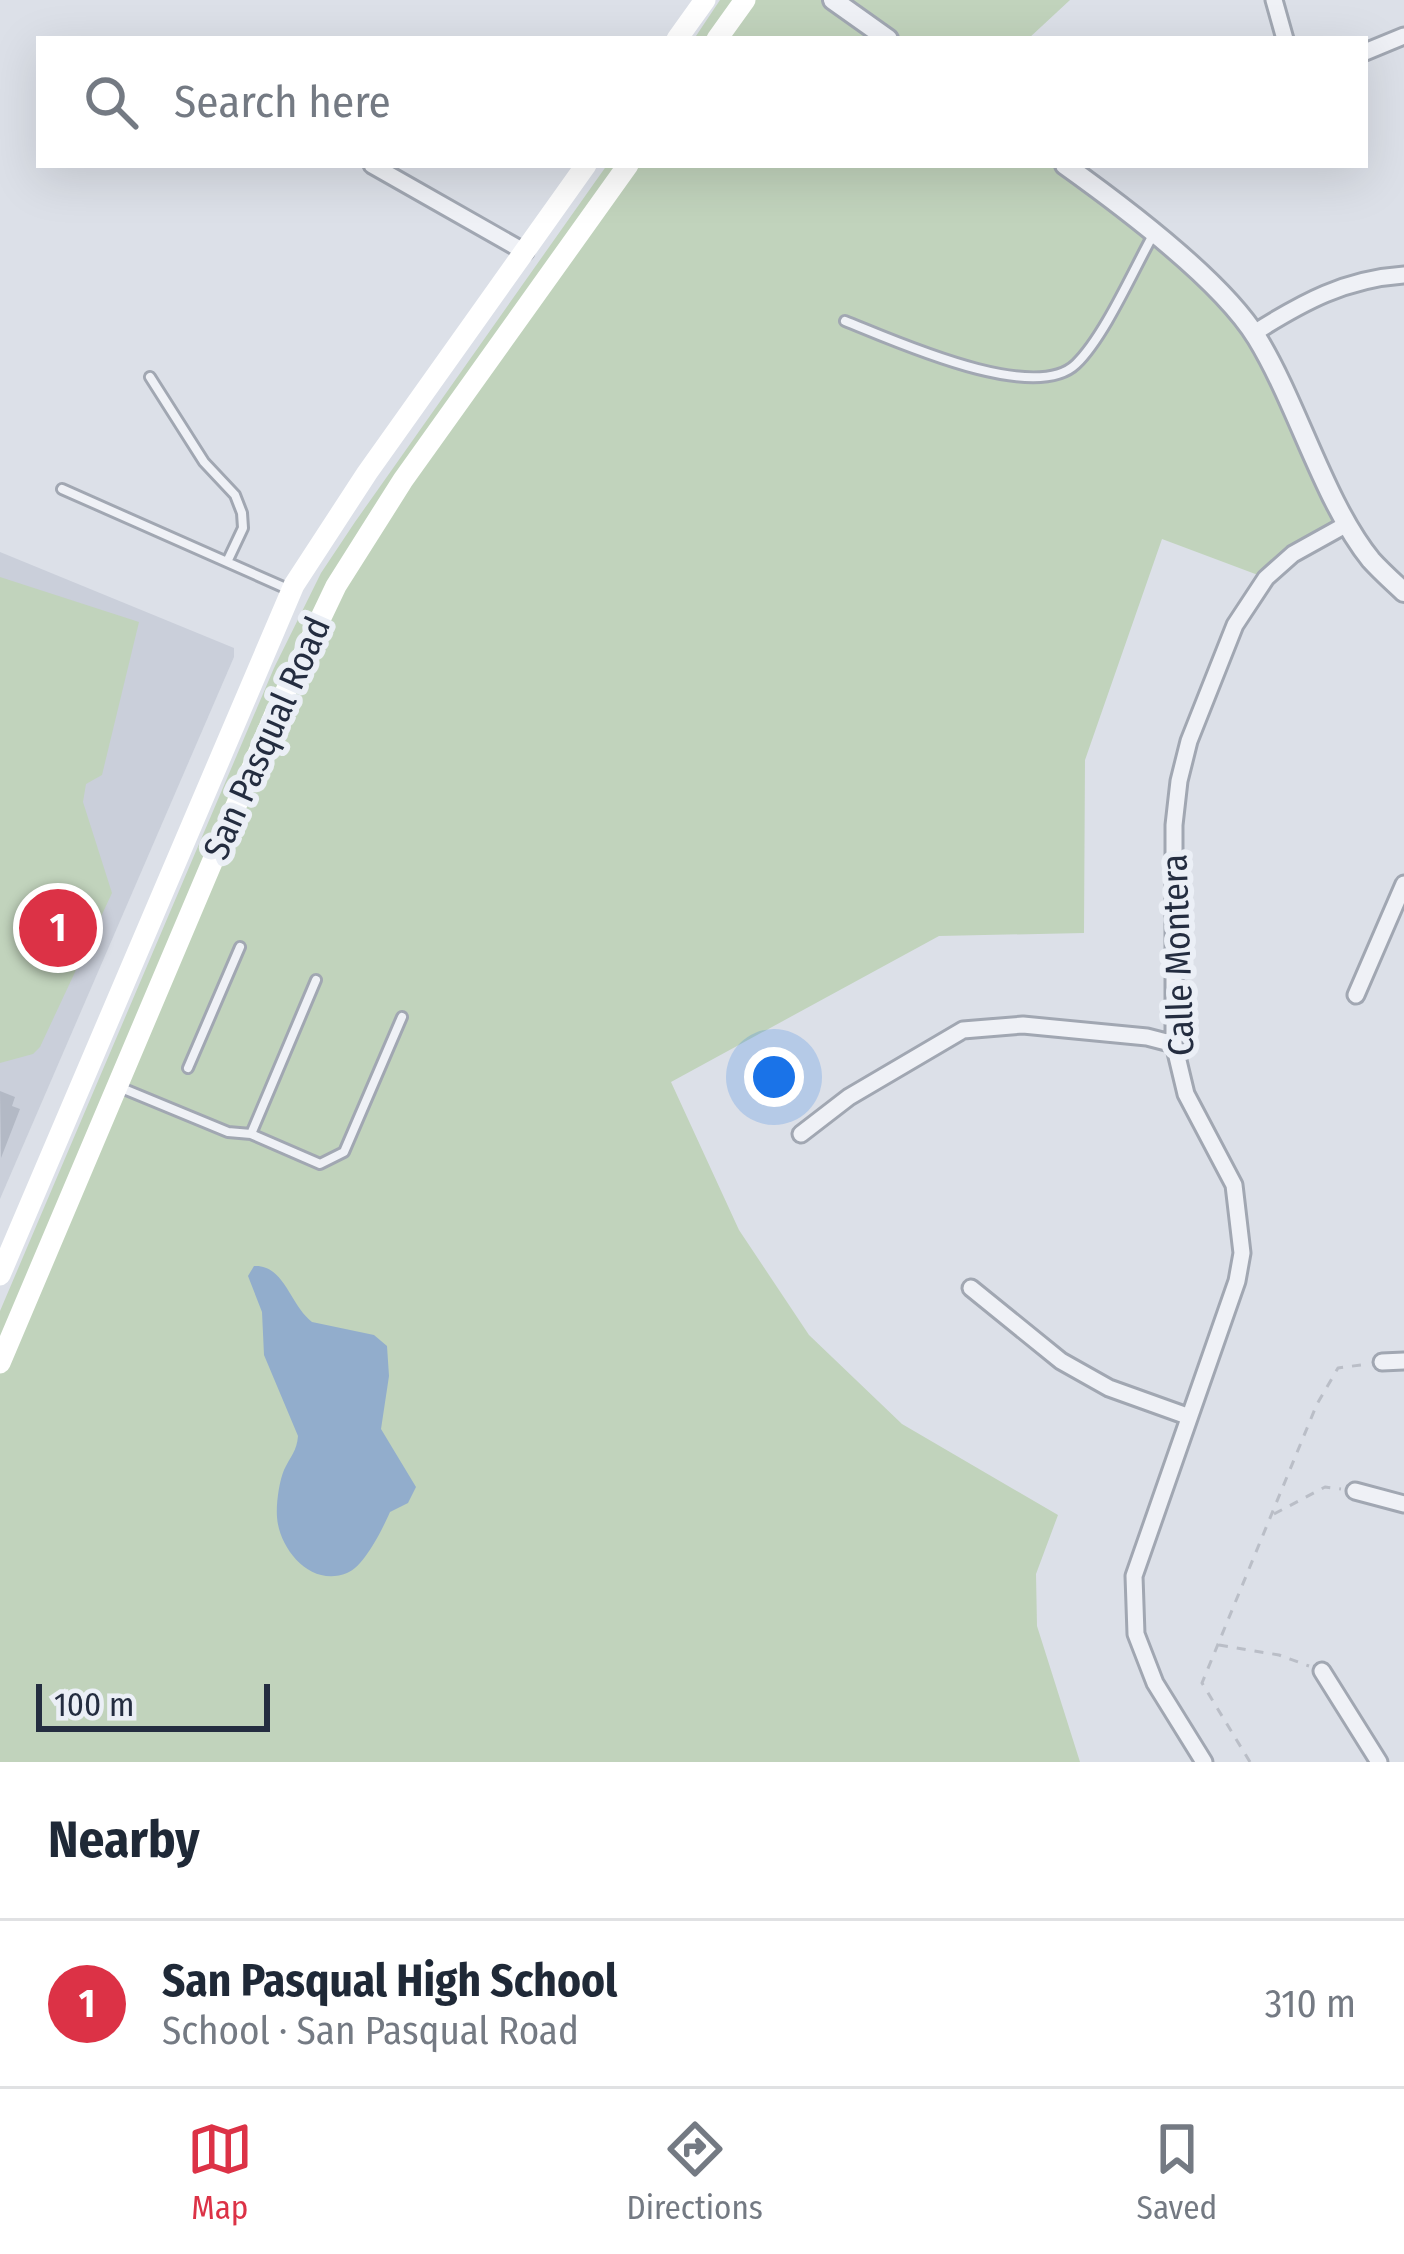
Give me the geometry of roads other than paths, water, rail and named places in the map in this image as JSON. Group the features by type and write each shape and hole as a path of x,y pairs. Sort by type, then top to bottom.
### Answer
{"main road":[{"path":"679,36 705,0"},
{"path":"719,36 745,0"},
{"name":"San Pasqual Road","path":"0,1275 292,591 344,507 584,168"},
{"name":"San Pasqual Road","path":"0,1364 274,716 336,586 403,480 626,168"}],"street":[{"path":"833,0 884,36"},
{"path":"1274,0 1284,36"},
{"path":"1368,51 1404,36"},
{"path":"377,168 525,252"},
{"path":"1089,172 1228,299 1254,333 1285,386 1347,524 1371,559 1404,592"},
{"path":"1254,333 1311,298 1346,284 1404,275"},
{"name":"Calle Montera","path":"1204,1762 1155,1683 1136,1634 1134,1576 1237,1281 1242,1253 1234,1185 1186,1094 1174,1044 1174,825 1189,741 1235,625 1265,578 1293,554 1347,524"},
{"path":"1356,995 1404,884"},
{"path":"801,1134 849,1097 962,1030 1023,1025 1174,1044"},
{"path":"85,1072 117,1086"},
{"path":"971,1288 1061,1361 1108,1388 1187,1416"},
{"path":"1382,1362 1404,1361"},
{"path":"1355,1491 1404,1504"},
{"path":"1322,1671 1378,1762"}],"lane":[{"path":"845,321 924,352 998,373 1057,377 1075,366 1089,347 1153,235"},
{"path":"150,377 204,462 235,495 243,528 227,562"},
{"path":"62,489 292,591"},
{"path":"188,1068 240,947"},
{"path":"251,1134 316,980"},
{"path":"117,1086 320,1164 344,1152 402,1017"}],"water":[{"path":"254,1266 280,1278 312,1322 374,1335 387,1346 389,1376 381,1429 416,1487 408,1503 390,1512 366,1555 347,1573 321,1575 299,1563 279,1529 279,1487 298,1436 264,1355 262,1312 248,1276"}],"place":[{"name":"San Pasqual High School","path":"58,928"}]}
